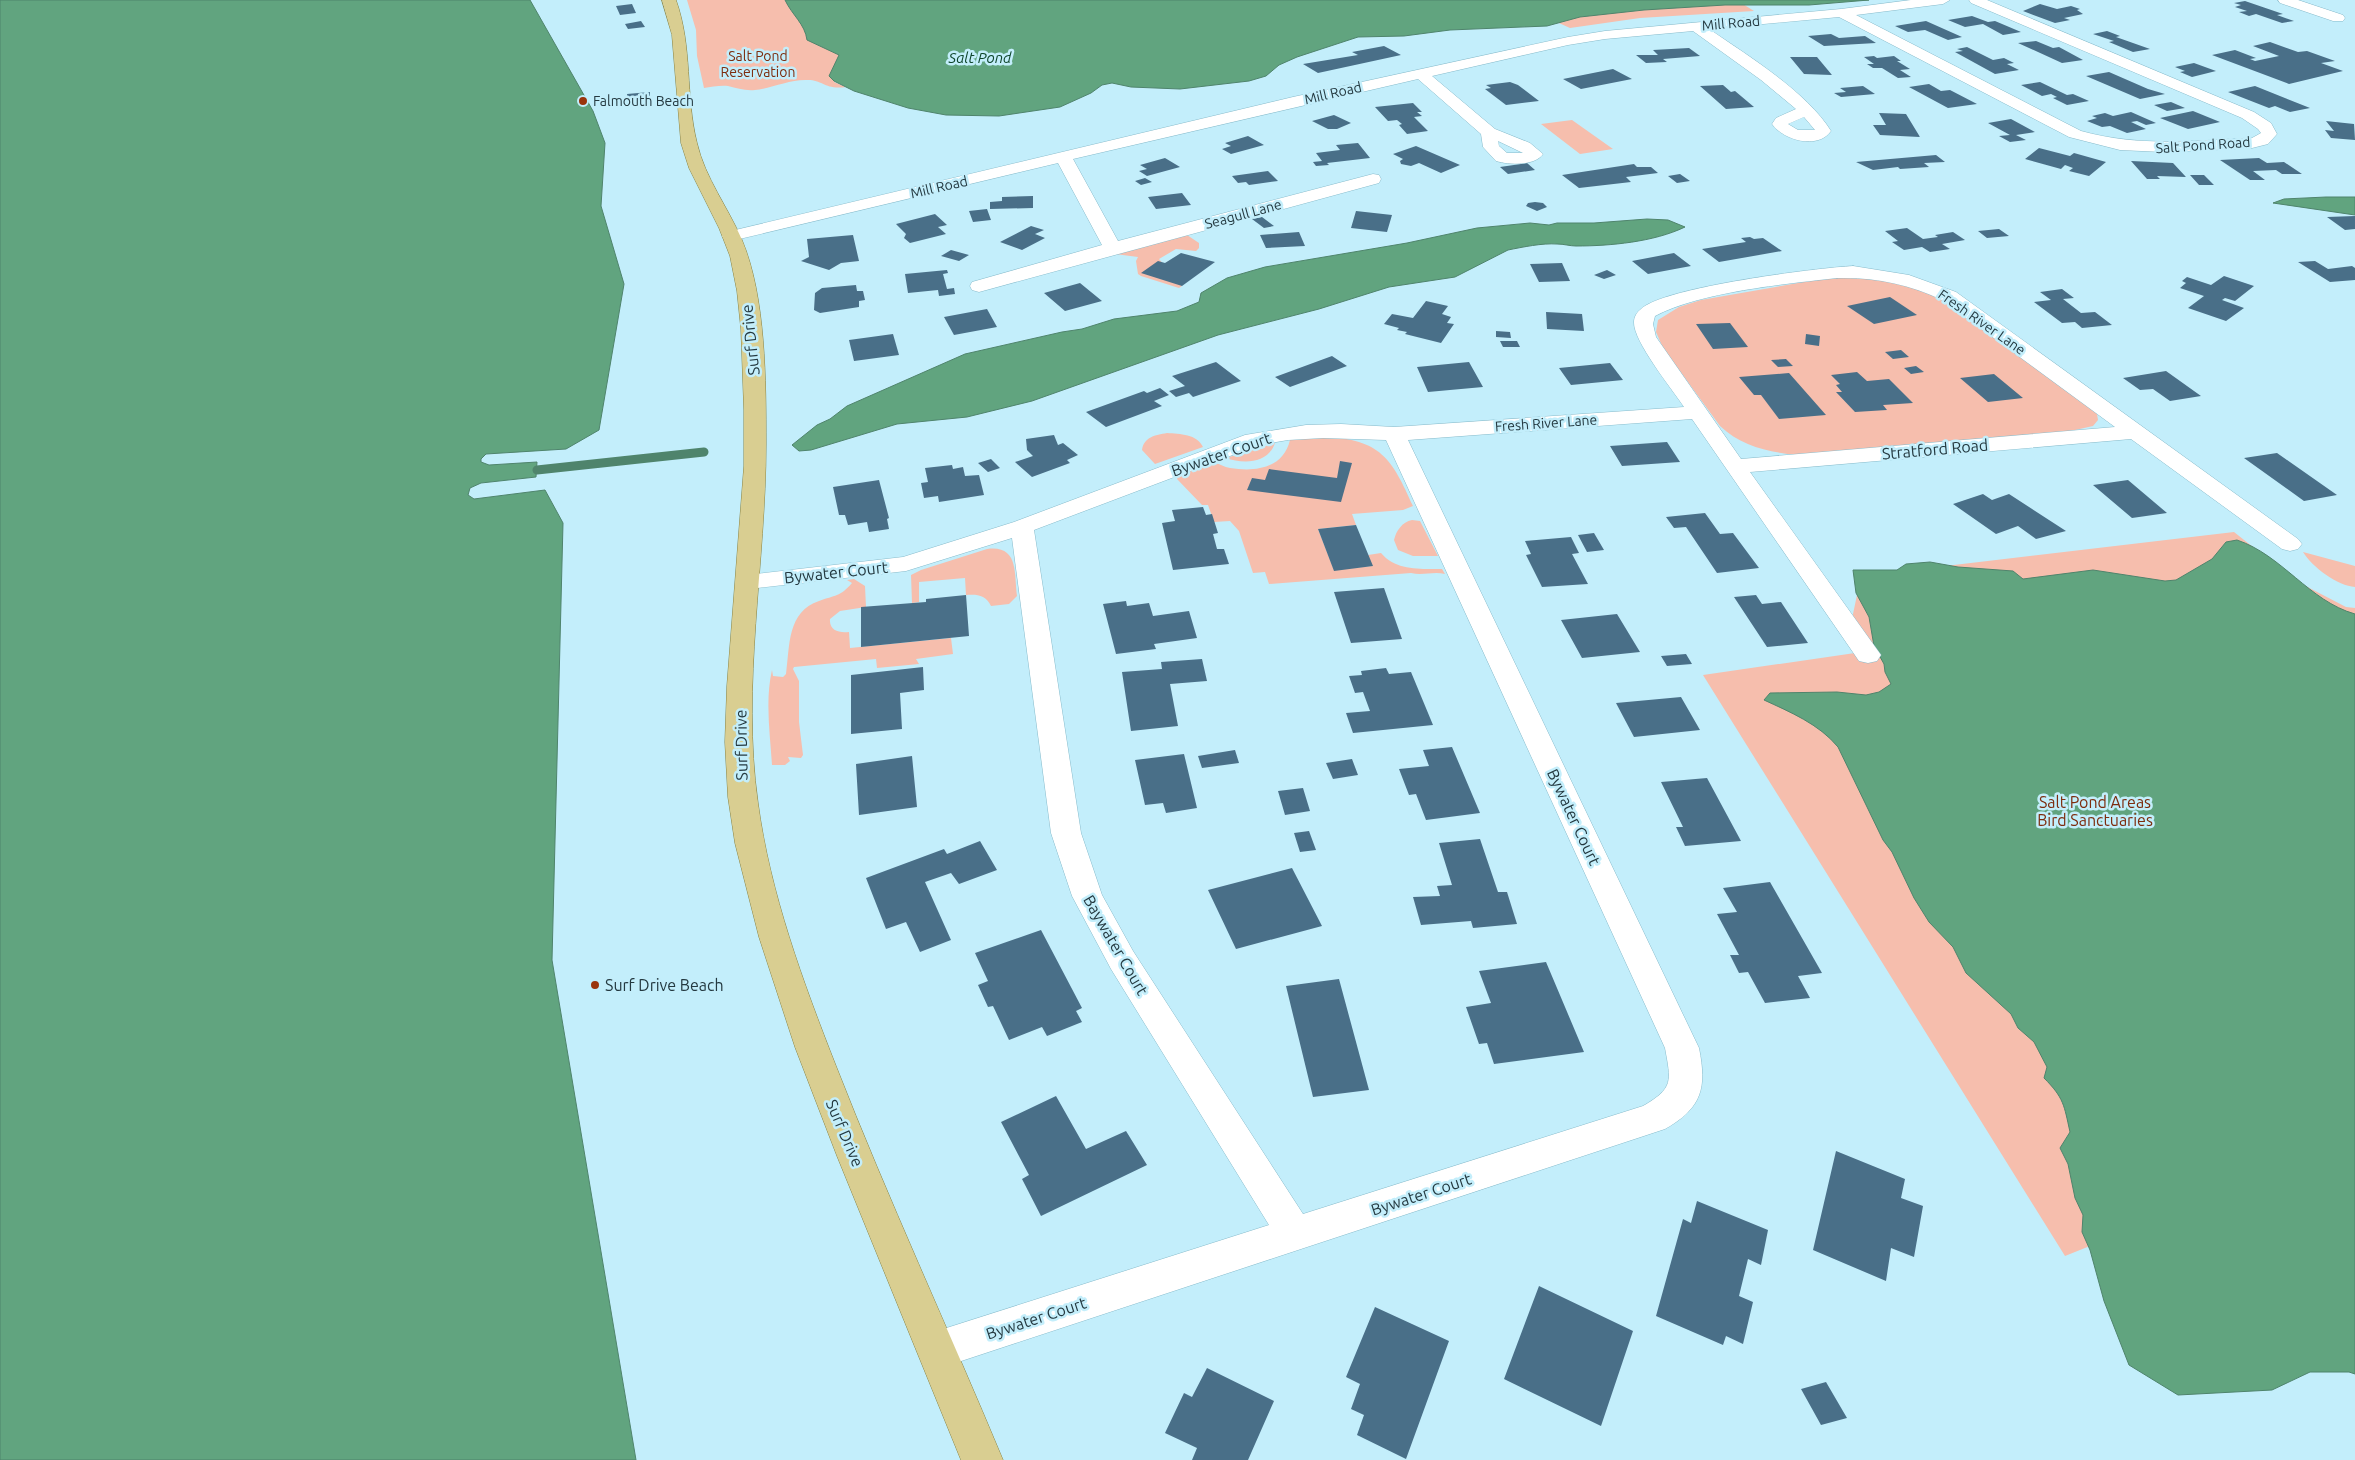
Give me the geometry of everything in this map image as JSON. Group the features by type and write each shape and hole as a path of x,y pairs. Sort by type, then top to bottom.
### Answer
{"main road":[{"name":"Surf Drive","path":"669,0 679,30 686,123 690,146 706,189 731,236 739,261 748,306 755,388 754,460 748,581 740,672 739,732 740,776 746,825 755,866 786,975 826,1090 938,1350 982,1460"}],"street":[{"name":"Mill Road","path":"731,236 1420,74 1573,40 1695,26 1841,13 1943,0"},
{"name":"Salt Pond Road","path":"1841,13 2075,134 2090,139 2130,147 2162,148 2252,143 2262,141 2269,134 2266,126 2248,115 1976,0"},
{"path":"2285,0 2338,18"},
{"path":"1695,26 1764,75 1805,110"},
{"path":"1420,74 1489,132"},
{"path":"1064,158 1113,248"},
{"name":"Seagull Lane","path":"979,286 1113,248 1373,179"},
{"name":"Fresh River Lane","path":"1868,655 1766,512 1646,337 1643,325 1649,311 1659,305 1678,299 1819,274 1853,272 1907,280 1949,296 2290,544"},
{"name":"Fresh River Lane","path":"1394,434 1698,412"},
{"name":"Bywater Court","path":"748,581 906,564 1022,527 1253,440 1271,435 1338,429 1394,434 1682,1048 1687,1074 1686,1086 1681,1098 1672,1108 1653,1118 938,1350"},
{"name":"Stratford Road","path":"1736,466 2134,432"},
{"name":"Baywater Court","path":"1022,527 1066,833 1087,896 1122,960 1296,1235"}],"green space":[{"name":"Salt Pond Reservation","path":"687,0 788,0 801,23 847,55 834,82 846,87 833,87 808,80 755,90 725,86 704,88 697,56 696,30"},
{"path":"1738,1 1754,11 1640,18 1570,28 1550,19"},
{"path":"1572,120 1613,149 1580,154 1541,124"},
{"path":"1187,235 1199,243 1199,248 1196,251 1176,249 1159,259 1182,286 1179,288 1138,274 1136,261 1138,257 1115,254"},
{"path":"1838,276 1894,281 1934,293 2089,406 2097,414 2098,420 2093,426 2066,432 1797,455 1756,447 1737,439 1720,426 1663,348 1656,332 1658,320 1679,307 1701,300"},
{"path":"1167,433 1183,434 1192,437 1197,439 1203,447 1155,464 1142,450 1143,446 1151,437"},
{"path":"1324,437 1359,442 1372,447 1391,464 1413,506 1403,510 1352,514 1356,525 1318,529 1334,570 1372,566 1368,555 1381,553 1387,559 1401,566 1417,569 1442,569 1445,574 1411,573 1269,584 1265,572 1253,573 1239,531 1230,521 1214,522 1208,505 1202,505 1177,479 1177,476 1212,463 1228,468 1258,469 1275,463 1286,450 1290,440"},
{"path":"1275,443 1272,450 1261,459 1240,461 1226,458"},
{"path":"1412,520 1420,521 1438,556 1413,556 1398,550 1394,540 1396,533 1402,525"},
{"name":"Salt Pond Areas Bird Sanctuaries","path":"2234,532 2296,581 2346,607 2355,608 2355,1140 2065,1256 1703,675 1855,653 1853,614 1861,576"},
{"path":"987,549 1005,551 1013,562 1017,596 1009,604 991,606 981,596 966,595 965,578 919,582 919,602 912,603 911,575"},
{"path":"2303,552 2355,566 2355,587 2348,586 2326,575"},
{"path":"854,579 865,586 866,607 840,611 830,619 833,629 849,632 850,648 951,638 953,654 916,659 919,664 877,668 876,659 794,667 793,669 799,681 799,722 803,755 801,758 788,757 790,761 785,765 772,765 768,705 772,670 773,676 783,677 786,674 792,631 801,613 819,601 841,593 852,583 847,580"}],"water":[{"path":"0,0 530,0 593,111 605,143 601,206 624,284 599,430 566,449 486,454 481,459 481,462 489,465 537,462 536,477 481,483 470,488 468,495 474,499 545,490 563,523 552,960 636,1460 0,1460"},
{"name":"Salt Pond","path":"785,0 1869,0 1809,5 1725,5 1644,10 1580,17 1547,26 1450,30 1404,36 1358,37 1297,57 1279,65 1266,76 1249,81 1180,89 1131,87 1112,83 1102,85 1091,93 1060,107 999,116 946,115 908,108 854,91 834,81 829,76 839,55 807,40 804,29"},
{"path":"2355,197 2355,215 2273,203 2284,199"},
{"path":"1647,219 1668,220 1685,227 1646,240 1617,244 1574,246 1545,244 1508,250 1455,277 1389,287 1319,309 1218,335 1032,401 967,417 897,424 811,450 799,451 792,445 817,425 830,419 847,406 965,354 1082,329 1114,319 1177,311 1199,302 1201,293 1227,278 1265,267 1407,243 1477,228 1530,223 1549,225 1557,223 1594,223"},
{"name":"Salt Pond Areas Bird Sanctuaries","path":"2237,540 2268,556 2323,599 2355,614 2355,1374 2349,1372 2310,1372 2272,1390 2178,1395 2129,1365 2104,1301 2090,1250 2082,1232 2083,1215 2075,1198 2068,1164 2060,1148 2070,1132 2064,1108 2056,1091 2044,1078 2047,1067 2034,1042 2018,1028 2011,1014 1966,973 1953,947 1929,922 1914,898 1892,852 1883,840 1838,747 1813,725 1764,700 1770,693 1837,692 1866,695 1879,692 1891,684 1885,672 1884,664 1874,646 1869,617 1856,593 1853,570 1897,570 1906,564 1930,562 1958,567 2013,571 2023,579 2093,570 2165,581 2176,580 2212,559 2226,542"}],"building":[{"path":"2245,1 2283,14 2277,15 2294,21 2282,23 2256,14 2249,16 2239,12 2247,11 2235,7 2241,5 2234,3"},
{"path":"632,4 636,13 620,15 616,6"},
{"path":"2040,4 2057,9 2071,6 2080,9 2077,10 2083,14 2064,18 2070,20 2055,23 2023,11"},
{"path":"1972,16 1988,22 1995,21 2021,32 2003,35 1983,24 1965,27 1948,20"},
{"path":"641,21 645,27 628,29 625,24"},
{"path":"1926,21 1962,37 1948,40 1925,30 1908,32 1895,26"},
{"path":"2107,31 2120,36 2116,37 2150,49 2133,52 2109,42 2114,41 2093,34"},
{"path":"1831,34 1839,38 1865,36 1876,43 1824,46 1808,36"},
{"path":"2036,41 2053,48 2059,47 2083,60 2062,63 2018,43"},
{"path":"2270,42 2298,52 2307,51 2335,61 2321,63 2343,71 2289,84 2212,55 2235,50 2256,58 2250,59 2255,61 2279,56 2253,46"},
{"path":"1384,46 1401,55 1318,73 1303,64 1358,55 1352,52"},
{"path":"1967,47 1993,60 2004,58 2014,63 2007,64 2019,70 1995,74 1955,52 1963,51 1957,49"},
{"path":"1689,48 1700,56 1663,59 1667,62 1646,63 1636,55 1658,55 1653,50"},
{"path":"1874,56 1877,58 1894,56 1901,61 1897,61 1910,69 1900,70 1911,77 1898,78 1882,68 1873,68 1867,64 1874,64 1864,57"},
{"path":"1790,57 1817,57 1832,75 1804,74"},
{"path":"2194,63 2216,71 2192,77 2180,72 2185,71 2175,67"},
{"path":"1613,69 1632,79 1581,89 1563,79"},
{"path":"2109,72 2148,89 2165,94 2140,99 2086,76"},
{"path":"1510,82 1518,85 1539,101 1506,105 1485,89 1491,88 1486,85"},
{"path":"2040,82 2067,95 2073,94 2089,101 2067,105 2053,98 2057,97 2051,94 2042,96 2021,85"},
{"path":"1929,84 1941,91 1950,90 1977,104 1948,108 1909,87"},
{"path":"1723,85 1731,92 1735,91 1754,107 1726,109 1700,86"},
{"path":"1863,86 1875,94 1841,97 1834,93 1846,92 1840,88"},
{"path":"2255,86 2310,108 2290,112 2275,106 2269,108 2228,92"},
{"path":"650,92 650,98 628,101 627,94"},
{"path":"2171,102 2185,108 2167,111 2154,105"},
{"path":"1413,103 1422,112 1417,112 1422,116 1414,117 1428,131 1407,134 1399,125 1402,124 1397,120 1388,121 1375,107"},
{"path":"2193,111 2220,122 2188,129 2160,118"},
{"path":"2131,112 2156,123 2146,125 2137,121 2131,122 2146,129 2127,133 2110,126 2102,127 2087,121 2097,118 2092,116 2105,113 2113,116"},
{"path":"1879,113 1906,114 1920,137 1880,135 1873,125 1886,125"},
{"path":"1334,115 1351,123 1337,129 1328,129 1312,121"},
{"path":"2011,119 2035,132 2016,135 2026,140 2010,142 1999,136 2010,135 1988,123"},
{"path":"2326,121 2354,124 2355,140 2331,138 2325,130 2334,131"},
{"path":"1248,136 1264,145 1231,154 1222,149 1231,146 1225,143"},
{"path":"1358,143 1370,158 1316,166 1313,162 1322,161 1316,153 1340,150 1336,145"},
{"path":"1416,146 1460,165 1441,173 1419,163 1411,166 1401,164 1400,161 1403,159 1393,154"},
{"path":"2039,148 2070,156 2074,153 2106,162 2089,176 2069,171 2073,168 2065,165 2061,169 2025,159"},
{"path":"1936,155 1945,162 1924,163 1929,167 1900,169 1898,167 1873,170 1856,162"},
{"path":"1165,158 1180,167 1147,176 1139,171 1147,169 1140,165"},
{"path":"2259,158 2267,163 2284,162 2302,174 2282,174 2276,170 2253,171 2265,180 2250,180 2220,160"},
{"path":"2131,161 2173,163 2186,177 2157,176 2160,179 2147,179"},
{"path":"1527,163 1535,170 1508,174 1500,167"},
{"path":"1634,164 1637,167 1651,167 1658,173 1626,177 1631,182 1579,188 1562,175"},
{"path":"1268,171 1278,181 1249,185 1246,182 1238,183 1232,176"},
{"path":"1680,174 1690,181 1677,183 1668,176"},
{"path":"2190,175 2204,175 2214,185 2199,185"},
{"path":"1145,178 1152,182 1141,185 1135,181"},
{"path":"1182,193 1191,205 1156,209 1148,197"},
{"path":"1033,196 1033,208 990,209 990,202 1002,201 1002,197"},
{"path":"1528,203 1543,203 1547,207 1537,211 1526,206"},
{"path":"987,209 991,220 973,222 969,211"},
{"path":"1356,211 1392,215 1387,232 1351,228"},
{"path":"935,214 947,225 938,227 946,234 910,243 904,238 906,234 896,224"},
{"path":"2355,216 2355,229 2345,230 2327,217"},
{"path":"1262,217 1274,226 1264,228 1252,219"},
{"path":"1031,226 1044,230 1035,234 1045,238 1022,250 1000,242"},
{"path":"1907,228 1923,239 1953,232 1965,240 1942,244 1950,249 1930,252 1922,247 1904,250 1892,242 1898,241 1885,231"},
{"path":"1999,229 2009,236 1987,238 1978,231"},
{"path":"1299,232 1305,246 1266,248 1260,235"},
{"path":"853,235 859,261 841,263 829,270 801,261 809,257 807,239"},
{"path":"1750,237 1754,239 1763,238 1782,251 1719,262 1702,249 1746,242 1741,238"},
{"path":"951,250 969,255 959,261 941,256"},
{"path":"1181,253 1215,262 1182,286 1141,273 1158,261 1165,263"},
{"path":"1674,253 1691,266 1648,274 1632,261"},
{"path":"2315,261 2328,269 2352,266 2355,268 2355,280 2330,282 2298,262"},
{"path":"1562,263 1570,281 1539,282 1530,264"},
{"path":"947,270 948,273 943,274 947,289 954,288 955,294 939,296 938,290 908,293 905,274"},
{"path":"1607,270 1616,275 1604,279 1594,275"},
{"path":"2224,276 2254,286 2235,301 2225,298 2222,300 2244,308 2226,321 2188,308 2204,296 2180,288 2186,283 2182,281 2187,277 2211,285"},
{"path":"1080,283 1102,301 1065,311 1044,293"},
{"path":"856,285 857,291 863,291 865,300 859,301 859,307 820,313 814,310 815,293 822,288"},
{"path":"2062,289 2074,298 2063,299 2081,313 2095,312 2112,325 2082,328 2075,322 2062,323 2034,302 2051,300 2040,292"},
{"path":"1890,297 1917,315 1874,324 1847,306"},
{"path":"1426,301 1448,306 1442,314 1451,317 1447,323 1454,324 1441,343 1405,334 1407,332 1397,330 1399,328 1384,324 1392,314 1413,318"},
{"path":"987,309 997,327 954,335 944,317"},
{"path":"1546,312 1582,314 1584,331 1547,329"},
{"path":"1730,323 1748,347 1713,349 1696,324"},
{"path":"1496,331 1510,332 1511,338 1496,337"},
{"path":"893,334 899,355 854,361 849,340"},
{"path":"1806,334 1820,336 1819,346 1805,344"},
{"path":"1500,341 1517,341 1520,347 1503,347"},
{"path":"1901,350 1909,357 1893,359 1885,352"},
{"path":"1332,356 1347,366 1290,387 1275,377"},
{"path":"1786,359 1793,366 1778,367 1771,360"},
{"path":"1216,362 1241,381 1193,397 1189,393 1176,397 1169,391 1185,386 1172,376"},
{"path":"1469,362 1483,387 1428,392 1417,367"},
{"path":"1610,363 1623,380 1571,385 1559,368"},
{"path":"1916,366 1924,372 1911,374 1904,368"},
{"path":"2166,371 2201,396 2170,401 2153,389 2140,390 2123,378"},
{"path":"1857,372 1867,381 1889,379 1913,403 1883,405 1887,410 1855,412 1836,392 1842,392 1836,385 1840,384 1831,375"},
{"path":"1789,373 1826,415 1779,419 1761,395 1754,395 1739,377"},
{"path":"1994,374 2023,398 1988,402 1960,378"},
{"path":"1160,388 1169,395 1154,401 1162,406 1106,427 1086,412 1144,391 1147,393"},
{"path":"1054,435 1058,445 1063,443 1078,455 1067,460 1070,463 1032,477 1015,462 1033,456 1027,450 1026,439"},
{"path":"1667,442 1680,462 1622,466 1610,446"},
{"path":"2277,453 2337,495 2304,501 2244,458"},
{"path":"991,459 1000,468 988,472 978,463"},
{"path":"1340,461 1352,463 1341,502 1247,490 1252,478 1265,480 1269,469 1337,478"},
{"path":"952,465 953,469 963,467 965,476 979,475 984,495 939,502 938,496 924,498 921,483 928,482 925,468"},
{"path":"879,480 889,518 887,519 889,529 869,532 867,522 848,525 845,515 839,515 833,487"},
{"path":"2128,480 2167,513 2132,518 2093,485"},
{"path":"1983,494 1992,500 2009,494 2066,531 2036,539 2018,526 1996,534 1953,504"},
{"path":"1203,507 1206,515 1212,514 1218,533 1213,534 1217,549 1224,549 1229,564 1173,570 1162,523 1175,521 1172,510"},
{"path":"1705,513 1720,534 1733,533 1759,568 1717,573 1686,527 1674,528 1666,517"},
{"path":"1356,525 1373,566 1334,571 1318,529"},
{"path":"1594,533 1604,550 1587,552 1578,535"},
{"path":"1571,537 1579,553 1572,554 1588,584 1542,587 1526,555 1531,554 1525,541"},
{"path":"1384,588 1402,639 1351,643 1334,592"},
{"path":"966,595 969,636 861,647 861,607 926,602 926,599"},
{"path":"1756,595 1762,604 1781,602 1808,643 1767,647 1734,597"},
{"path":"1126,601 1127,606 1149,603 1153,616 1189,611 1197,638 1154,644 1156,649 1116,654 1103,604"},
{"path":"1617,614 1640,652 1582,658 1561,620"},
{"path":"1686,654 1692,664 1667,666 1661,656"},
{"path":"1202,659 1207,681 1170,684 1178,726 1131,731 1122,672 1162,669 1161,662"},
{"path":"923,667 924,690 900,693 902,729 851,734 851,675"},
{"path":"1386,668 1389,674 1411,672 1433,725 1353,733 1346,713 1370,711 1363,692 1355,693 1349,676 1362,675 1361,671"},
{"path":"1681,697 1700,730 1634,737 1616,703"},
{"path":"1452,747 1480,813 1426,820 1416,794 1409,795 1399,769 1429,766 1423,750"},
{"path":"1235,750 1239,763 1202,768 1198,756"},
{"path":"1184,754 1197,808 1166,813 1163,803 1145,805 1135,760"},
{"path":"912,756 917,807 859,815 856,764"},
{"path":"1352,759 1358,775 1333,779 1326,763"},
{"path":"1707,778 1741,841 1685,846 1676,827 1683,827 1661,782"},
{"path":"1303,788 1310,811 1285,815 1278,791"},
{"path":"1309,831 1316,850 1300,852 1294,833"},
{"path":"1480,839 1498,892 1507,892 1517,924 1473,928 1471,921 1421,925 1413,897 1440,896 1437,886 1452,885 1439,843"},
{"path":"980,841 997,870 959,884 951,873 925,882 951,940 920,952 906,922 886,929 866,878 944,849 947,854"},
{"path":"1292,868 1322,926 1236,949 1208,890"},
{"path":"1770,882 1822,973 1798,976 1810,998 1765,1003 1748,972 1739,973 1730,955 1739,955 1717,914 1737,912 1723,888"},
{"path":"1041,930 1082,1008 1076,1011 1082,1022 1047,1036 1042,1027 1009,1040 993,1006 988,1007 978,985 988,981 975,953"},
{"path":"1546,962 1584,1052 1494,1064 1487,1043 1479,1044 1466,1007 1491,1003 1479,971"},
{"path":"1339,979 1369,1090 1313,1097 1286,986"},
{"path":"1056,1096 1086,1149 1126,1131 1147,1165 1041,1216 1022,1179 1029,1175 1001,1122"},
{"path":"1836,1151 1905,1179 1901,1198 1923,1206 1914,1257 1891,1248 1886,1281 1813,1250"},
{"path":"1697,1201 1768,1230 1761,1265 1748,1259 1739,1296 1753,1302 1743,1344 1726,1336 1723,1345 1656,1316 1683,1219 1691,1223"},
{"path":"1539,1286 1633,1331 1601,1426 1504,1379"},
{"path":"1375,1307 1449,1341 1406,1459 1357,1435 1364,1415 1351,1409 1360,1384 1346,1377"},
{"path":"1207,1368 1274,1401 1248,1460 1192,1460 1197,1448 1165,1433 1184,1393 1192,1397"},
{"path":"1826,1382 1847,1418 1821,1425 1801,1389"}],"waterway":[{"path":"537,470 704,452"}],"place":[{"name":"Falmouth Beach","path":"583,101"},
{"name":"Surf Drive Beach","path":"595,985"}]}
